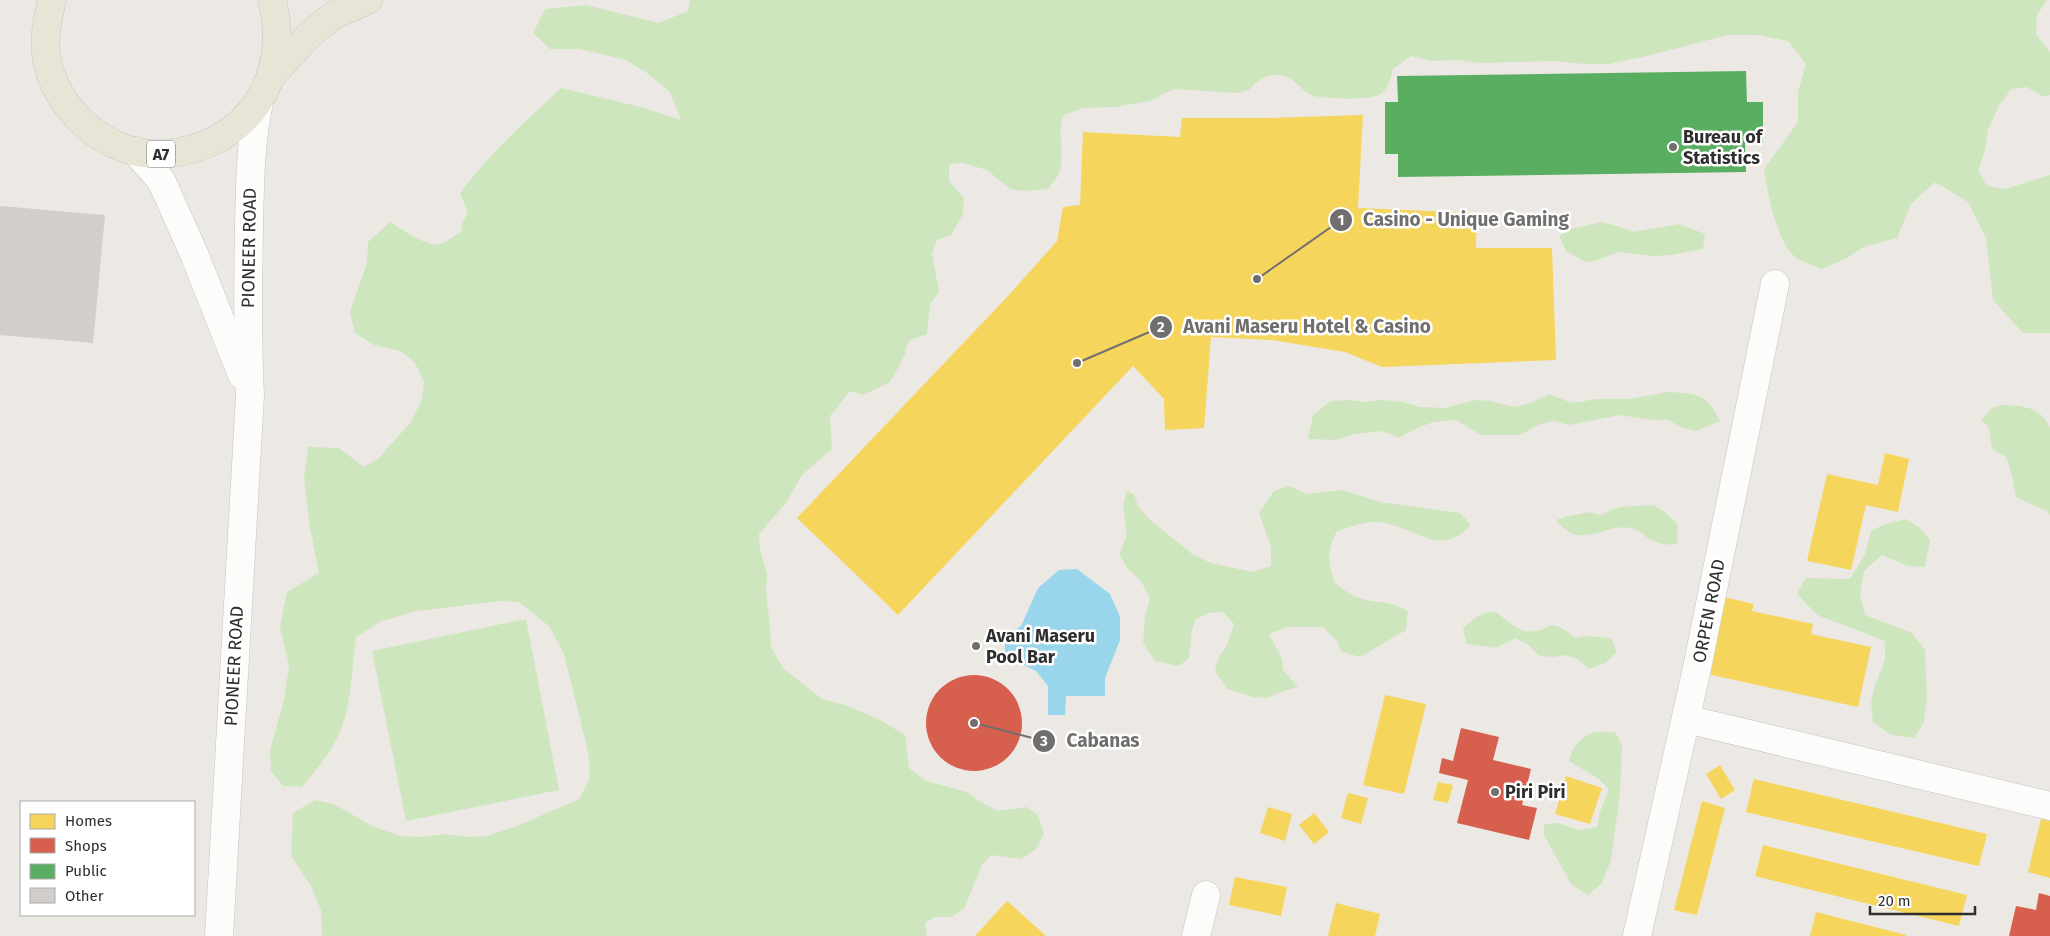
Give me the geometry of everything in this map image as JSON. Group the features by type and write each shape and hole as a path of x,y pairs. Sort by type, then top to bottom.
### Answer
{"main road":[{"name":"A7","path":"52,0 46,26 46,54 54,81 66,106 86,126 109,142 136,151 164,154 191,150 218,140 240,123 258,102 271,76 277,49 277,21 272,0"},
{"name":"A7","path":"271,76 310,34 334,15 368,0"},
{"name":"PIONEER ROAD","path":"219,936 250,396 246,325 251,163 253,131 258,102"},
{"name":"PIONEER ROAD","path":"136,151 161,180 194,256 250,396"},
{"name":"ORPEN ROAD","path":"1637,936 1686,719 1775,284"},
{"path":"1686,719 2050,806"},
{"path":"1196,936 1206,895"}],"green space":[{"path":"690,0 2047,0 2037,15 2036,34 2050,52 2050,95 2044,97 2027,87 2011,89 1999,106 1988,129 1985,150 1978,171 1987,186 2005,189 2050,175 2050,333 2023,333 1993,300 1986,238 1968,202 1935,182 1911,204 1897,238 1863,247 1847,258 1821,269 1793,255 1781,237 1777,226 1764,169 1798,122 1798,92 1806,64 1788,41 1758,35 1728,35 1608,64 1556,61 1479,63 1458,60 1432,61 1411,56 1393,69 1388,85 1377,96 1329,98 1314,96 1307,93 1289,78 1272,75 1257,82 1249,90 1236,93 1174,89 1150,101 1115,107 1083,108 1064,115 1061,129 1061,166 1058,175 1048,189 1024,191 1010,189 987,170 963,163 949,164 949,181 964,198 963,214 951,235 937,240 932,254 939,292 930,304 927,334 910,340 905,349 906,353 890,382 863,395 850,391 830,416 832,449 802,475 786,503 759,534 760,549 767,574 766,592 771,647 783,668 822,699 848,706 880,720 905,735 909,768 926,781 967,792 977,800 998,811 1027,807 1038,815 1044,834 1035,850 1021,859 991,855 982,865 964,909 951,917 934,917 925,924 927,936 322,936 321,910 311,886 291,856 293,813 315,800 334,804 372,826 400,836 422,837 445,834 467,837 487,836 517,826 579,799 590,778 589,756 564,654 549,626 519,602 500,601 417,611 382,621 356,637 345,718 338,737 329,752 302,787 283,786 271,771 270,750 284,700 289,666 280,627 287,592 319,573 309,522 304,478 308,447 339,448 364,467 378,459 411,422 422,399 424,382 415,363 401,351 374,345 355,333 350,312 367,263 368,242 390,222 414,237 434,244 443,243 461,232 463,221 468,213 460,193 496,151 561,88 641,107 681,120 670,92 647,73 626,60 579,49 550,49 533,33 545,9 586,5 659,23 688,11"},
{"path":"1601,222 1633,232 1679,224 1705,234 1703,249 1672,255 1653,256 1618,252 1595,261 1585,262 1566,251 1559,236 1571,229"},
{"path":"1669,392 1688,393 1706,400 1720,421 1696,431 1680,427 1669,420 1652,420 1620,415 1569,425 1554,421 1540,424 1520,435 1481,435 1456,420 1434,422 1419,427 1399,438 1382,431 1355,434 1335,440 1308,439 1313,415 1331,401 1349,400 1365,402 1381,400 1403,402 1420,407 1444,408 1476,400 1515,407 1533,402 1549,394 1572,403 1597,399 1629,399"},
{"path":"2004,405 2025,407 2037,412 2050,428 2050,515 2048,512 2016,497 2006,457 1992,449 1989,428 1981,420 1993,407"},
{"path":"1289,486 1307,494 1342,490 1380,502 1460,513 1471,525 1460,535 1448,540 1426,538 1391,524 1378,522 1362,523 1337,531 1331,545 1329,557 1335,583 1359,598 1403,608 1408,612 1406,630 1360,657 1342,652 1336,640 1323,627 1288,627 1269,634 1282,659 1283,670 1298,687 1268,698 1253,697 1227,689 1215,671 1219,657 1227,645 1234,624 1223,612 1209,613 1196,619 1192,630 1189,658 1179,666 1155,661 1143,643 1145,617 1150,599 1141,581 1128,569 1119,554 1127,536 1123,505 1127,491 1134,494 1138,506 1148,518 1192,554 1211,563 1253,572 1271,566 1271,547 1259,513 1274,491"},
{"path":"1653,505 1664,511 1678,525 1677,544 1658,543 1637,530 1623,527 1590,534 1574,534 1567,531 1556,520 1589,512 1601,515 1619,507"},
{"path":"1906,519 1920,528 1930,540 1925,567 1908,566 1882,555 1864,571 1860,594 1865,615 1912,633 1925,650 1927,699 1924,722 1914,738 1891,735 1873,722 1871,703 1874,688 1885,660 1885,641 1817,615 1797,594 1806,578 1850,579 1865,554 1871,531 1885,524"},
{"path":"1496,612 1514,626 1525,631 1540,630 1553,625 1566,630 1575,638 1586,636 1611,638 1617,652 1605,663 1589,669 1577,659 1564,655 1554,657 1540,656 1527,644 1515,638 1496,648 1467,644 1463,629 1477,616"},
{"path":"526,619 559,790 406,821 372,651"},
{"path":"1594,732 1615,732 1622,745 1620,794 1611,860 1602,883 1588,895 1571,884 1544,835 1544,824 1558,823 1578,830 1597,827 1600,812 1609,789 1599,779 1569,761 1572,751 1578,743"}],"water":[{"path":"1077,569 1110,594 1120,617 1120,640 1105,678 1105,696 1066,696 1065,715 1048,715 1048,686 1036,671 1020,663 1005,664 1005,636 1021,626 1038,588 1059,570"}],"building: Homes":[{"path":"1363,115 1358,208 1477,213 1476,248 1552,248 1556,360 1382,367 1345,352 1272,340 1211,337 1204,428 1165,430 1164,399 1133,366 898,615 797,518 1007,297 1057,241 1063,207 1080,205 1083,132 1180,137 1182,118"},
{"path":"1885,453 1909,459 1898,512 1866,505 1851,570 1807,561 1827,474 1878,485"},
{"path":"1719,596 1754,604 1752,611 1813,624 1811,634 1871,647 1858,707 1703,673"},
{"path":"1385,695 1426,704 1404,794 1363,785"},
{"path":"1720,765 1735,790 1721,799 1706,774"},
{"path":"1566,776 1602,788 1590,824 1555,814"},
{"path":"1754,779 1987,834 1979,866 1746,812"},
{"path":"1438,782 1453,785 1448,803 1433,800"},
{"path":"1348,793 1368,798 1361,824 1341,818"},
{"path":"1702,801 1725,808 1697,915 1674,910"},
{"path":"1268,807 1292,814 1285,841 1260,833"},
{"path":"1314,813 1329,832 1314,844 1299,825"},
{"path":"2041,819 2050,821 2050,878 2028,872"},
{"path":"1763,845 1967,895 1959,926 1755,876"},
{"path":"1235,877 1287,887 1281,916 1229,905"},
{"path":"1007,901 1046,936 975,936"},
{"path":"1336,903 1380,914 1375,936 1328,936"},
{"path":"1816,912 1906,935 1906,936 1810,936"}],"building: Shops":[{"path":"974,675 992,679 1008,689 1018,705 1022,723 1018,741 1008,757 992,767 974,771 956,767 940,757 930,741 926,723 930,705 940,689 956,679"},
{"name":"Piri Piri","path":"1461,728 1499,737 1493,760 1531,769 1522,805 1537,808 1529,840 1457,823 1468,780 1439,773 1442,758 1453,761"},
{"path":"2039,893 2050,896 2050,936 2009,936 2016,906 2036,910"}],"building: Public":[{"path":"1746,71 1747,102 1763,102 1763,143 1745,144 1746,172 1398,177 1398,154 1385,154 1385,102 1398,102 1397,76"}],"building: Other":[{"path":"0,206 105,215 93,343 0,335"}],"place":[{"name":"Bureau of Statistics","path":"1673,147"},
{"name":"Casino - Unique Gaming","path":"1257,279"},
{"name":"Avani Maseru Hotel & Casino","path":"1077,363"},
{"name":"Avani Maseru Pool Bar","path":"976,646"},
{"name":"Cabanas","path":"974,723"},
{"name":"Piri Piri","path":"1495,792"}]}
